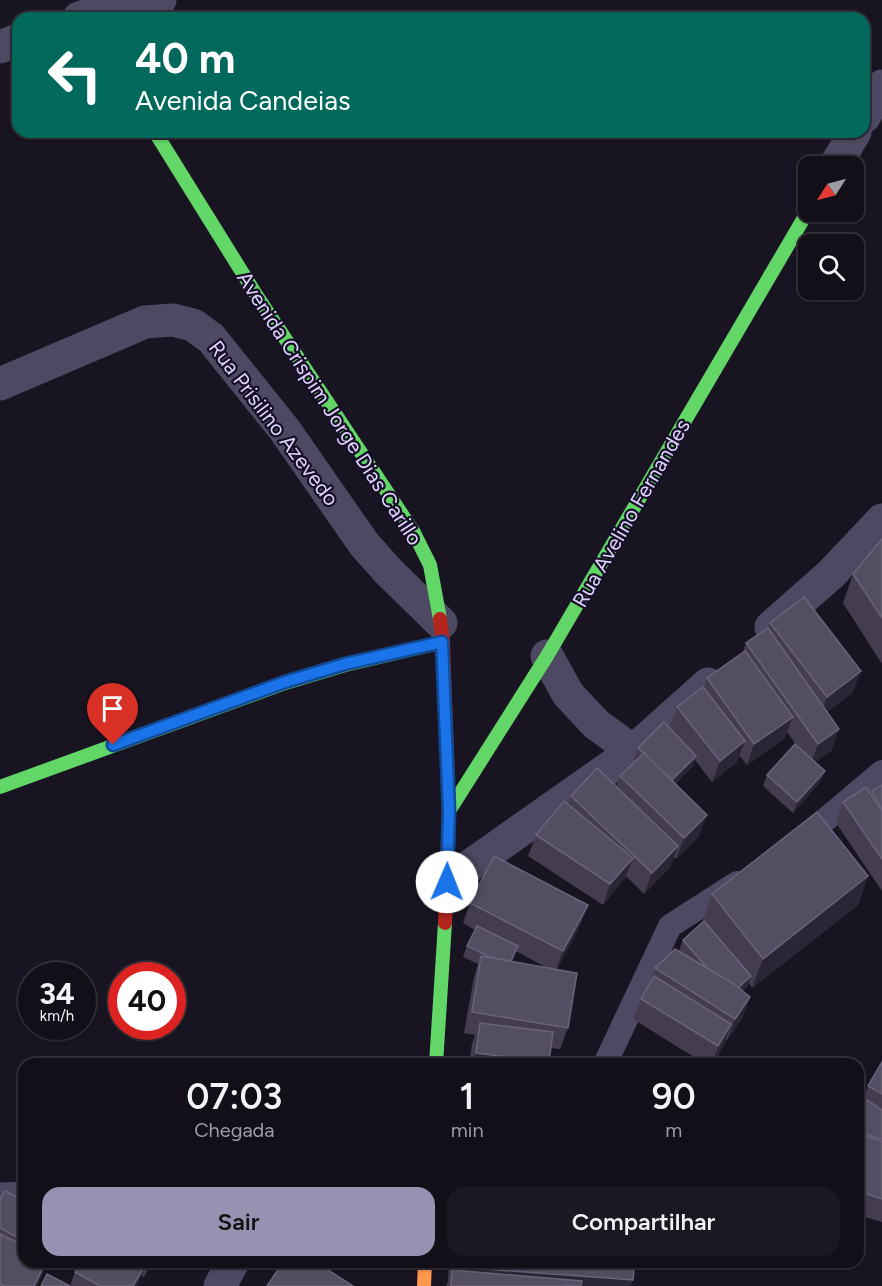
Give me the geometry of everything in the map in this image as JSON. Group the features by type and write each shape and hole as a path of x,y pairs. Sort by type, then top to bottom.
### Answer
{"street":[{"path":"90,12 160,0"},
{"path":"870,107 882,86"},
{"name":"Avenida Crispim Jorge Dias Carillo","path":"160,138 255,293 413,531 430,565 442,632 449,811 436,1058"},
{"path":"841,156 851,138"},
{"name":"Rua Avelino Fernandes","path":"449,811 547,656 802,222"},
{"name":"Rua Prisilino Azevedo","path":"0,384 145,322 173,320 193,325 211,338 284,429 364,544 442,632"},
{"path":"753,643 831,574 882,520"},
{"path":"0,788 285,682 442,632"},
{"path":"547,656 568,694 596,724 633,751"},
{"path":"447,882 633,751 728,666"},
{"path":"0,1199 18,1198"},
{"path":"220,1286 229,1268"},
{"path":"424,1286 425,1268"}],"lane":[{"path":"608,1058 670,926 798,843 882,772"}],"building":[{"path":"882,539 882,618 853,574"},
{"path":"804,597 861,671 827,697 770,623"},
{"path":"768,628 839,729 818,744 746,643"},
{"path":"745,651 793,717 754,744 707,678"},
{"path":"703,687 745,741 720,761 677,707"},
{"path":"664,722 696,756 672,780 638,748"},
{"path":"795,744 825,771 797,802 767,775"},
{"path":"644,753 707,815 684,838 620,776"},
{"path":"597,768 678,846 652,873 571,796"},
{"path":"882,785 882,810 872,791"},
{"path":"866,787 882,811 882,859 843,802"},
{"path":"564,801 633,858 610,884 536,835"},
{"path":"817,812 868,876 763,959 712,894"},
{"path":"494,856 588,905 563,951 470,903"},
{"path":"704,921 751,976 738,988 708,969 683,940"},
{"path":"477,926 518,946 511,961 492,958 467,946"},
{"path":"675,949 734,984 750,997 735,1019 655,968"},
{"path":"481,956 577,973 568,1028 472,1012"},
{"path":"654,976 731,1024 718,1046 641,999"},
{"path":"480,1023 553,1032 550,1058 517,1058 476,1053"},
{"path":"882,1062 882,1094 868,1086"},
{"path":"864,1098 882,1110 882,1139 864,1134"},
{"path":"864,1136 882,1141 882,1199 864,1193"},
{"path":"5,1191 18,1198 18,1238 0,1228 0,1200"},
{"path":"0,1234 18,1243 18,1268 43,1268 34,1286 0,1284"},
{"path":"77,1268 144,1268 133,1286 100,1286 75,1272"},
{"path":"279,1268 325,1268 353,1286 267,1286"},
{"path":"469,1268 634,1268 633,1280"},
{"path":"452,1270 582,1281 581,1286 451,1286"},
{"path":"47,1274 70,1286 41,1286"}],"traffic: fast":[{"path":"159,138 255,293 413,531 430,565 440,619"},
{"path":"449,811 547,656 802,222"},
{"path":"0,787 285,683 345,665 443,642"},
{"path":"436,1058 445,923"}],"traffic: slow":[{"path":"424,1286 425,1268"}],"traffic: jam":[{"path":"440,619 443,642 449,811 445,923"}],"route":[{"path":"113,745 285,682 345,664 442,642 449,811 447,882"}]}
